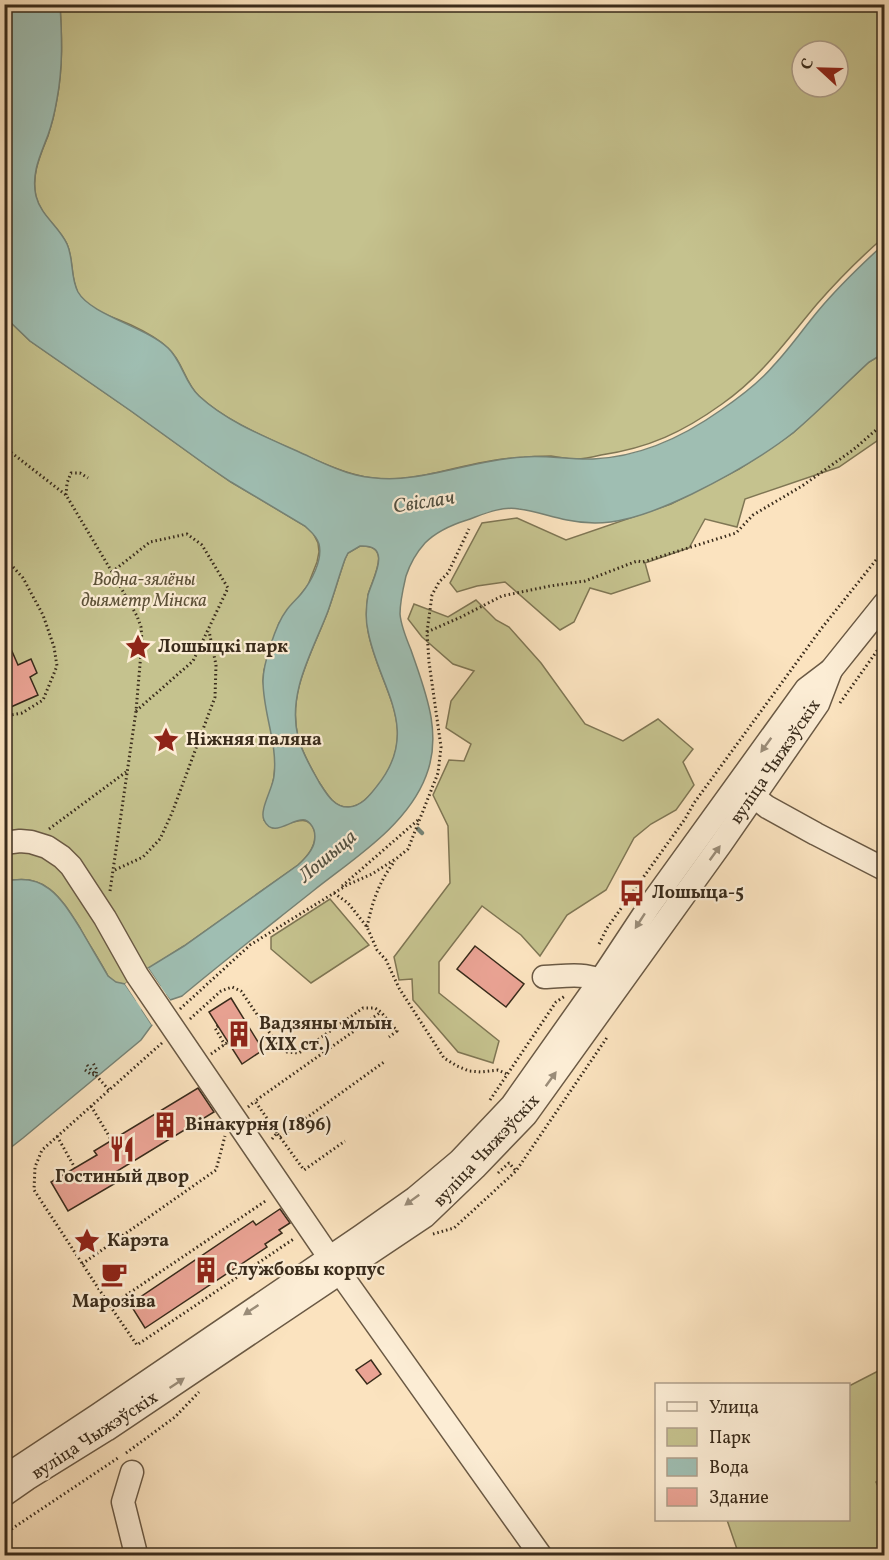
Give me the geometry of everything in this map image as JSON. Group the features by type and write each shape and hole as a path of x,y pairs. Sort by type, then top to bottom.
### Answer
{"street":[{"name":"вуліца Чыжэўскіх","path":"9,1466 98,1415 334,1265 425,1216 475,1168 526,1115 601,982 650,905 747,790 806,689 831,670 885,604"},
{"path":"747,790 767,807 786,818 885,869"},
{"path":"4,843 31,842 47,847 71,866 105,918 137,975 334,1265 541,1556"},
{"path":"544,977 601,982"},
{"name":"вуліца Чыжэўскіх","path":"4,1495 106,1430 334,1265"},
{"path":"131,1556 135,1550 123,1502 132,1472"}],"path":[{"path":"426,632 502,596 585,581 637,561 643,562 736,533 753,515 802,486 853,450 885,423"},
{"path":"4,448 66,495 112,572 141,627 142,641 136,711 114,871 105,918"},
{"path":"4,448 10,468 10,499 4,528"},
{"path":"66,495 71,473 80,473 88,478"},
{"path":"304,1232 137,1345 34,1190 35,1167 42,1150 109,1090 170,1022 250,945 334,893 372,874 408,849 438,773 441,747 426,632 432,595 439,582 448,573 469,529"},
{"path":"112,572 150,542 187,534 202,545 228,588 193,662 136,711"},
{"path":"598,947 607,928 694,803 821,629 885,550"},
{"path":"4,557 23,578 43,615 54,647 57,666 43,700 22,713 4,716"},
{"path":"114,871 143,857 160,839 172,813 215,697 216,665 208,629"},
{"path":"879,648 885,645"},
{"path":"31,842 128,771"},
{"path":"334,893 420,818"},
{"path":"367,927 372,901 385,874 397,858"},
{"path":"334,893 348,903 367,927 377,950 386,960 399,988 444,1058 469,1071 498,1070 507,1074"},
{"path":"488,1105 556,1002 578,985 601,982"},
{"path":"170,1022 221,991 232,987 242,992 278,1045 287,1052 299,1053 363,1008 375,1008 384,1014 397,1031 389,1037"},
{"path":"82,1263 216,1170 229,1120 239,1125 255,1101 381,1012"},
{"path":"218,1026 215,1028 225,1045"},
{"path":"272,1147 271,1140 384,1062"},
{"path":"93,1063 97,1070 96,1074"},
{"path":"87,1065 109,1090"},
{"path":"85,1070 92,1075 96,1074"},
{"path":"255,1101 304,1170 345,1142"},
{"path":"91,1106 112,1141"},
{"path":"57,1136 75,1168"},
{"path":"110,1306 268,1199"},
{"path":"4,1534 122,1456 175,1417 206,1384"}],"green space":[{"path":"60,5 884,5 884,237 833,286 749,382 708,414 679,431 635,448 582,459 551,456 500,459 400,479 371,478 334,468 234,421 194,391 178,360 165,345 141,330 102,313 82,299 74,281 67,244 38,204 35,189 37,166 55,109 62,52"},
{"name":"Водна-зялёны дыяметр Мінска","path":"5,317 30,341 206,465 305,526 313,533 318,543 317,562 308,585 279,623 264,670 263,681 275,752 274,777 264,820 273,828 303,820 308,822 313,826 315,833 312,848 298,865 184,946 125,984 116,983 108,976 73,917 50,890 31,880 5,882"},
{"path":"884,355 884,436 839,467 745,499 737,527 705,519 689,548 645,563 650,581 611,594 590,588 574,622 560,630 505,582 457,592 450,583 482,523 517,518 566,540 671,504 739,469 793,433 869,362"},
{"name":"Лошыцкі парк","path":"360,546 370,547 379,556 368,595 367,622 373,651 394,708 397,746 391,765 378,786 362,802 344,807 331,799 307,760 298,737 296,704 303,672 328,611 345,559 348,553"},
{"path":"476,600 496,620 509,627 541,663 585,724 623,741 658,719 693,749 683,762 694,785 676,810 651,824 634,838 606,890 567,915 540,956 521,935 482,906 439,962 439,993 499,1041 493,1063 458,1052 413,1000 412,979 399,980 394,957 450,883 448,826 433,795 449,760 464,761 471,744 446,728 451,701 474,671 453,664 422,637 408,619 414,604 448,617"},
{"path":"330,899 369,945 311,983 271,949 271,937"},
{"path":"884,1368 884,1477 876,1482 884,1499 884,1555 739,1555 727,1521 850,1521 850,1385"}],"water":[{"path":"5,5 60,5 62,52 59,87 52,122 37,165 35,188 38,203 67,244 78,292 94,308 146,334 168,348 177,359 194,390 221,413 258,434 348,473 377,478 405,478 510,458 611,457 661,444 707,420 756,384 780,359 834,293 884,244 884,355 869,362 794,432 758,458 692,494 635,517 611,522 589,523 512,508 486,513 455,524 439,532 425,543 409,567 400,614 430,712 433,744 426,776 406,811 361,854 182,996 170,1000 166,995 142,1010 152,1025 141,1040 5,1152 4,882 30,880 41,884 58,897 73,917 108,976 116,982 125,984 136,1000 160,986 148,968 184,946 298,865 311,850 315,835 311,824 305,820 273,828 268,826 264,820 263,811 273,781 275,764 263,681 274,634 286,611 309,583 318,564 320,550 317,539 305,526 206,465 30,341 5,317","holes":["360,546 370,547 379,557 368,595 366,622 373,651 394,708 397,727 396,746 390,765 372,793 358,805 344,807 328,795 304,755 298,737 296,704 303,672 328,611 345,559 348,553"]}],"pier":[{"path":"148,968 172,1003 165,999 146,1011 155,1023 152,1025 125,984 127,982 137,996 156,985 146,970"}],"building":[{"path":"4,633 18,665 31,659 37,673 30,677 38,695 4,710"},
{"path":"475,946 524,984 506,1007 457,969"},
{"name":"Вадзяны млын (XIX ст.)","path":"231,998 263,1050 242,1064 209,1012"},
{"name":"Вінакурня (1896)","path":"198,1088 214,1112 109,1176 114,1184 68,1211 51,1182 97,1155 94,1151"},
{"name":"Службовы корпус","path":"280,1209 290,1223 279,1230 282,1233 265,1244 267,1247 145,1328 130,1304 253,1221 256,1225"},
{"path":"371,1360 381,1374 367,1384 356,1370"}],"waterway":[{"path":"418,829 422,833"}],"place":[{"name":"Лошыцкі парк","path":"138,647"},
{"name":"Ніжняя паляна","path":"166,740"},
{"name":"Лошыца-5","path":"632,893"},
{"name":"Вадзяны млын (XIX ст.)","path":"239,1034"},
{"name":"Вінакурня (1896)","path":"165,1125"},
{"name":"Гостиный двор","path":"122,1149"},
{"name":"Карэта","path":"87,1241"},
{"name":"Службовы корпус","path":"206,1270"},
{"name":"Марозіва","path":"114,1274"}],"water label":[{"name":"Свіслач","path":"424,503"},
{"name":"Лошыца","path":"328,857"}]}
